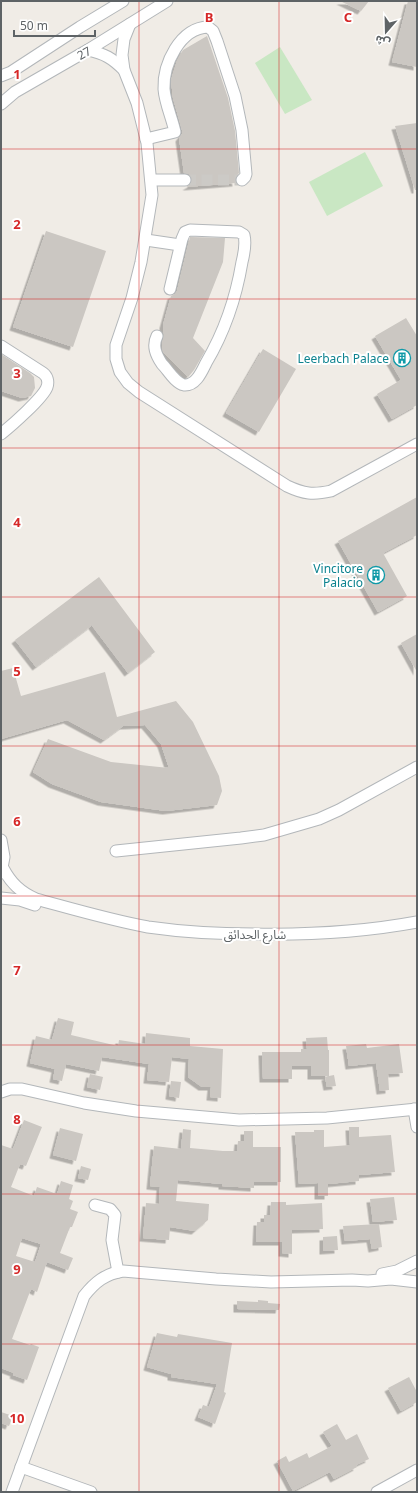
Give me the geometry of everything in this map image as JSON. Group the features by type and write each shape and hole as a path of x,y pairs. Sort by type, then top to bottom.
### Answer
{"street":[{"name":"27","path":"1,76 11,72 80,26 123,1"},
{"name":"27","path":"1,104 15,92 88,50 167,1"},
{"path":"130,24 124,39 122,55 124,70 137,103 146,139 152,195 146,240 141,262 132,298 116,346 116,359 120,372 128,383 139,392 287,486 301,492 316,494 331,491 417,444"},
{"path":"146,139 175,132 164,90 165,73 172,51 182,40 199,27 208,27 213,31 217,41 235,96 242,130 246,174 242,180"},
{"path":"88,50 102,54 114,60 124,70"},
{"path":"151,180 185,180"},
{"path":"156,336 154,348 160,360 176,381 184,385 193,382 198,377 223,332 232,308 238,284 245,239 243,234 239,232 190,230 183,234 170,289"},
{"path":"146,240 180,245"},
{"path":"1,346 46,375 48,383 45,390 32,405 1,434"},
{"path":"116,851 264,835 319,819 339,810 417,767"},
{"path":"1,840 4,857 2,871 26,895 94,915"},
{"path":"1,898 20,900 79,916 86,917 94,915"},
{"name":"شارع الحدائق","path":"94,915 148,927 186,932 220,934 282,935 328,933 371,929 417,922"},
{"path":"1,1092 10,1089 22,1089 84,1103 136,1111 240,1120 327,1118 416,1109 417,1127"},
{"path":"95,1204 110,1209 115,1215 112,1240 118,1272"},
{"path":"352,1280 397,1271 417,1261"},
{"path":"12,1492 84,1296 101,1278 118,1272 134,1271 264,1282 368,1281 398,1279 417,1282"},
{"path":"22,1467 91,1492"},
{"path":"377,1492 417,1470"}],"green space":[{"path":"280,47 312,100 285,114 255,63"},
{"path":"365,152 383,186 327,216 309,182"}],"building":[{"path":"340,1 369,1 361,11"},
{"path":"408,1 417,1 417,67 392,62"},
{"path":"207,36 228,98 235,131 239,173 235,178 236,183 186,187 191,184 192,180 189,174 184,173 179,138 182,134 182,130 173,98 171,80 177,61 183,50"},
{"path":"417,123 417,190 415,190 395,126"},
{"path":"46,231 106,251 73,347 13,327"},
{"path":"190,237 225,238 223,262 193,338 205,351 188,377 163,352 162,344 164,335 163,325 171,296 177,291"},
{"name":"Leerbach Palace","path":"406,318 417,336 417,405 392,419 377,394 401,380 375,336"},
{"path":"263,349 296,369 259,432 226,413"},
{"path":"1,354 34,377 35,388 31,396 22,398 1,391"},
{"name":"Vincitore Palacio","path":"417,497 417,535 383,553 407,596 378,612 338,541"},
{"path":"99,577 155,652 128,673 90,623 91,626 36,667 15,640"},
{"path":"417,634 417,672 401,643"},
{"path":"13,668 21,696 105,672 117,717 176,701 193,722 219,776 222,791 217,805 166,811 101,802 52,784 33,772 48,739 111,762 169,768 161,744 145,725 123,726 104,740 67,720 1,739 1,671"},
{"path":"58,1018 74,1022 71,1035 118,1046 119,1040 145,1044 146,1033 190,1038 190,1046 223,1049 221,1098 210,1097 211,1087 202,1087 188,1077 189,1059 172,1057 169,1082 147,1080 149,1064 102,1057 99,1071 66,1064 62,1081 53,1079 55,1069 30,1063 36,1036 52,1040"},
{"path":"327,1037 329,1050 329,1076 334,1075 336,1086 327,1087 325,1077 328,1076 311,1076 311,1066 292,1066 292,1079 263,1079 262,1052 301,1052 301,1049 307,1049 306,1038"},
{"path":"366,1044 367,1048 399,1044 403,1073 388,1074 389,1090 380,1091 376,1063 349,1066 346,1046"},
{"path":"90,1074 103,1077 100,1090 87,1087"},
{"path":"171,1081 181,1082 179,1098 169,1096"},
{"path":"24,1120 42,1127 26,1166 20,1164 11,1187 34,1196 37,1187 57,1194 61,1181 73,1185 69,1199 73,1201 70,1209 78,1212 72,1227 70,1227 60,1253 73,1258 68,1270 47,1262 37,1292 31,1289 12,1339 39,1347 27,1380 13,1375 14,1373 1,1368 1,1145 13,1149","holes":["22,1238 41,1244 35,1262 16,1256"]},
{"path":"349,1127 359,1127 359,1137 391,1135 395,1172 359,1175 359,1181 328,1184 328,1196 318,1196 318,1183 299,1184 295,1132 314,1132 314,1130 324,1130 324,1147 350,1145"},
{"path":"60,1128 83,1134 76,1161 53,1155"},
{"path":"183,1129 191,1130 190,1148 223,1151 237,1151 238,1141 244,1141 244,1131 253,1131 253,1147 281,1147 281,1182 254,1182 254,1188 222,1186 222,1184 178,1180 176,1201 209,1204 208,1220 195,1231 170,1227 169,1240 143,1238 146,1203 159,1204 160,1187 150,1186 154,1146 181,1149"},
{"path":"81,1166 91,1169 88,1180 78,1178"},
{"path":"394,1197 397,1220 373,1222 370,1199"},
{"path":"271,1202 286,1202 286,1205 322,1203 323,1229 292,1230 292,1254 282,1253 282,1242 256,1242 257,1222 264,1222 264,1215 270,1215"},
{"path":"379,1224 382,1247 372,1249 370,1239 345,1241 343,1226"},
{"path":"337,1236 338,1250 323,1251 323,1237"},
{"path":"258,1300 280,1304 279,1310 237,1309 237,1301 258,1302"},
{"path":"157,1333 177,1337 178,1334 232,1343 224,1392 226,1393 215,1424 198,1417 203,1405 209,1407 217,1384 171,1377 171,1374 147,1367"},
{"path":"409,1377 417,1392 417,1402 401,1411 388,1388"},
{"path":"1,1412 13,1416 9,1426 1,1423"},
{"path":"337,1424 346,1440 357,1434 369,1459 356,1465 357,1467 334,1479 330,1472 293,1491 277,1461 286,1456 289,1462 307,1453 309,1458 332,1446 323,1432"}],"tunnel":[{"path":"185,180 242,180"}],"place":[{"name":"Leerbach Palace","path":"402,358"},
{"name":"Vincitore Palacio","path":"376,575"}]}
